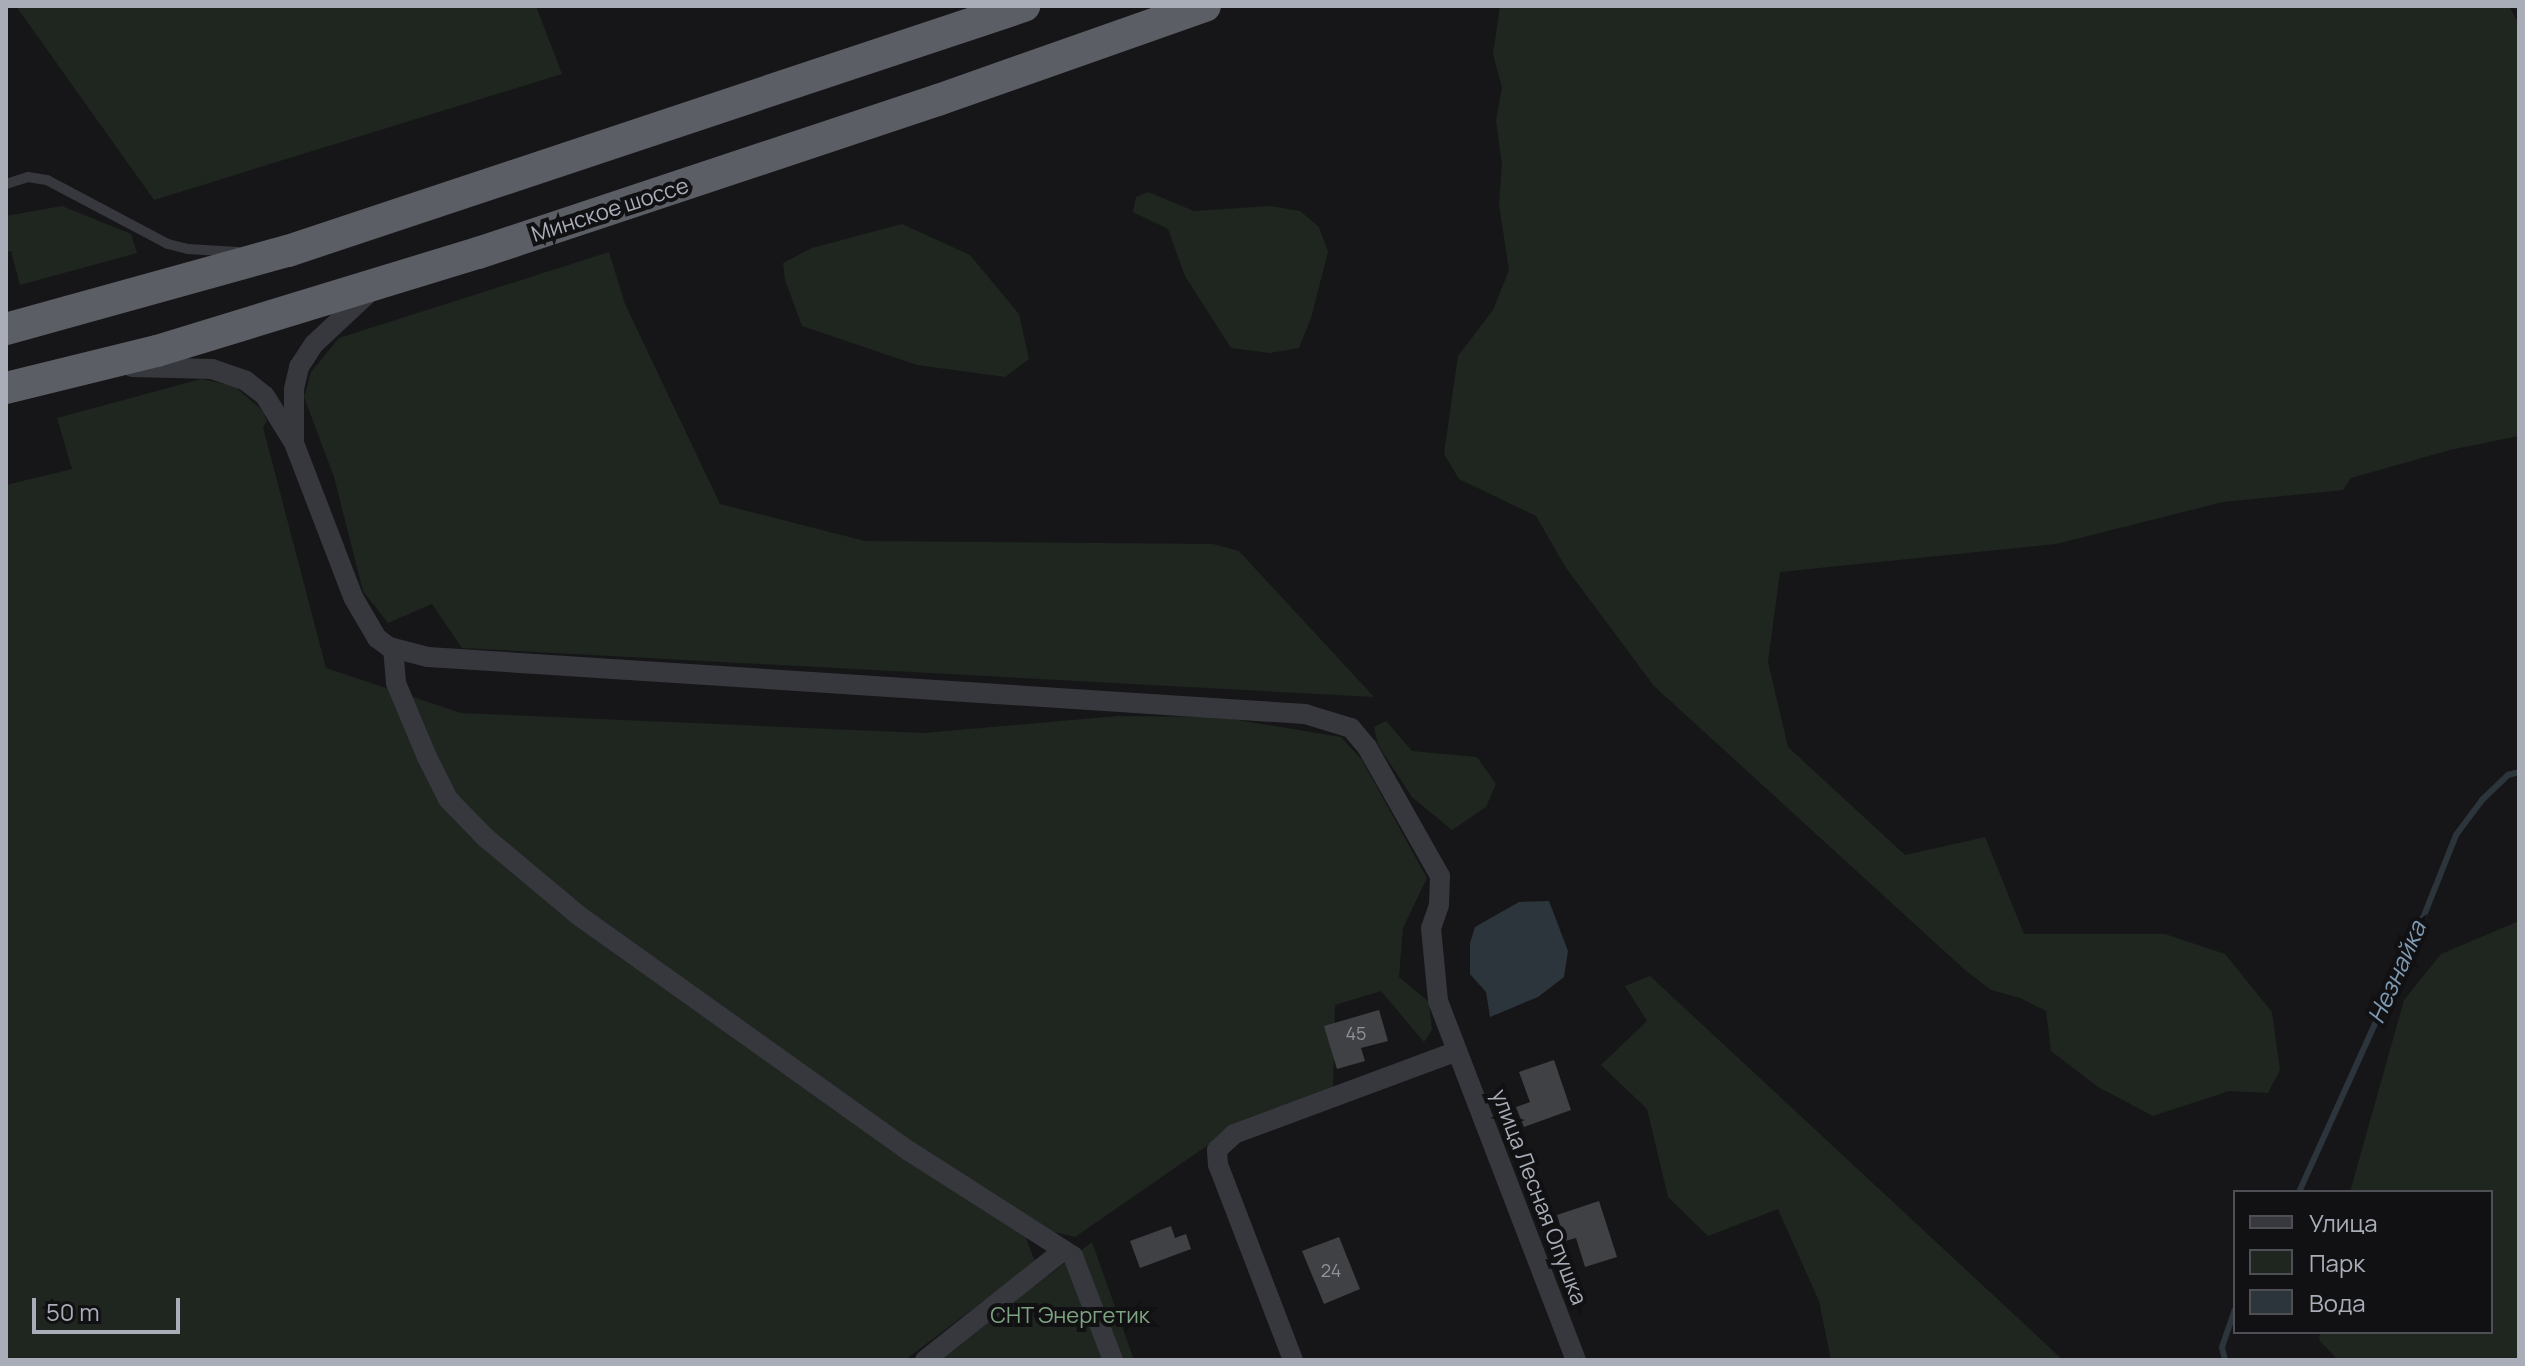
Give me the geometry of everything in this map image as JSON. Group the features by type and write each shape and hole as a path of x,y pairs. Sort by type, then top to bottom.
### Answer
{"highway":[{"path":"6,329 288,251 1024,6"},
{"name":"Минское шоссе","path":"6,388 88,368 378,284 894,115 1205,6"}],"street":[{"path":"966,25 994,6"},
{"path":"294,443 294,389 299,367 314,344 378,284"},
{"path":"88,368 200,367 222,371 246,381 265,396 294,443 353,597 377,638 393,648 396,683 448,799 486,838 590,924 909,1151 1048,1244 1073,1256 1113,1360"},
{"name":"улица Лесная Опушка","path":"393,648 428,657 1305,714 1351,728 1367,747 1440,876 1439,905 1431,928 1438,1001 1576,1360"},
{"path":"1293,1360 1218,1165 1217,1150 1234,1134 1457,1051"},
{"path":"925,1360 1064,1250"}],"lane":[{"path":"6,184 28,177 47,180 168,244 188,249 288,251"}],"green space":[{"path":"16,6 536,6 562,74 154,200"},
{"path":"1500,6 2509,6 2519,24 2519,436 2450,450 2351,478 2343,490 2223,502 2056,544 1780,572 1768,662 1788,747 1905,855 1985,837 2024,934 2165,934 2225,954 2272,1012 2280,1070 2268,1093 2229,1091 2153,1116 2098,1087 2051,1051 2046,1011 2020,998 1991,990 1965,970 1654,686 1566,568 1536,516 1459,479 1444,454 1458,356 1493,310 1509,270 1499,204 1502,165 1496,120 1502,88 1493,54"},
{"path":"1148,192 1194,211 1270,206 1300,211 1319,227 1328,252 1311,318 1299,348 1270,353 1231,348 1185,276 1168,229 1133,212 1136,197"},
{"path":"62,206 131,234 137,253 20,285 11,251 6,252 6,216"},
{"path":"902,224 970,255 1019,314 1029,359 1005,377 917,365 802,326 785,280 783,263 812,248"},
{"path":"609,252 625,304 720,504 865,541 1213,544 1239,551 1374,697 462,648 432,604 388,623 363,591 334,477 304,397 311,372 339,338"},
{"path":"201,379 234,386 262,410 267,421 263,427 326,668 461,713 924,733 1118,716 1219,717 1341,737 1362,760 1427,878 1403,928 1399,977 1429,1002 1432,1030 1424,1042 1381,991 1335,1005 1333,1089 1237,1125 1075,1237 1021,1224 1035,1262 905,1360 6,1360 6,485 72,469 57,418"},
{"path":"1386,721 1412,751 1477,757 1496,784 1486,807 1452,830 1412,797 1378,745 1374,727"},
{"path":"2519,921 2519,1360 2338,1360 2319,1340 2320,1334 2493,1334 2493,1190 2351,1190 2404,1000 2441,954"},
{"path":"1650,976 2063,1360 1831,1360 1819,1301 1778,1209 1708,1236 1668,1197 1647,1109 1601,1065 1647,1021 1625,986"},
{"name":"СНТ Энергетик","path":"1092,1242 1134,1360 939,1360"}],"water":[{"path":"1549,901 1568,951 1564,977 1538,997 1490,1017 1486,992 1470,974 1470,943 1475,927 1519,902"}],"building":[{"path":"1379,1010 1388,1041 1361,1048 1365,1061 1337,1069 1324,1026"},
{"path":"1554,1060 1571,1110 1524,1127 1516,1107 1530,1102 1519,1072"},
{"path":"1599,1201 1617,1257 1585,1267 1576,1238 1565,1241 1557,1215"},
{"path":"1171,1226 1175,1238 1186,1234 1191,1249 1140,1268 1130,1241"},
{"path":"1339,1237 1360,1289 1324,1304 1302,1251"}],"waterway":[{"name":"Незнайка","path":"2300,1190 2423,918 2456,835 2482,800 2508,775 2519,772"},
{"name":"Незнайка","path":"2225,1360 2222,1347 2233,1316"}]}
